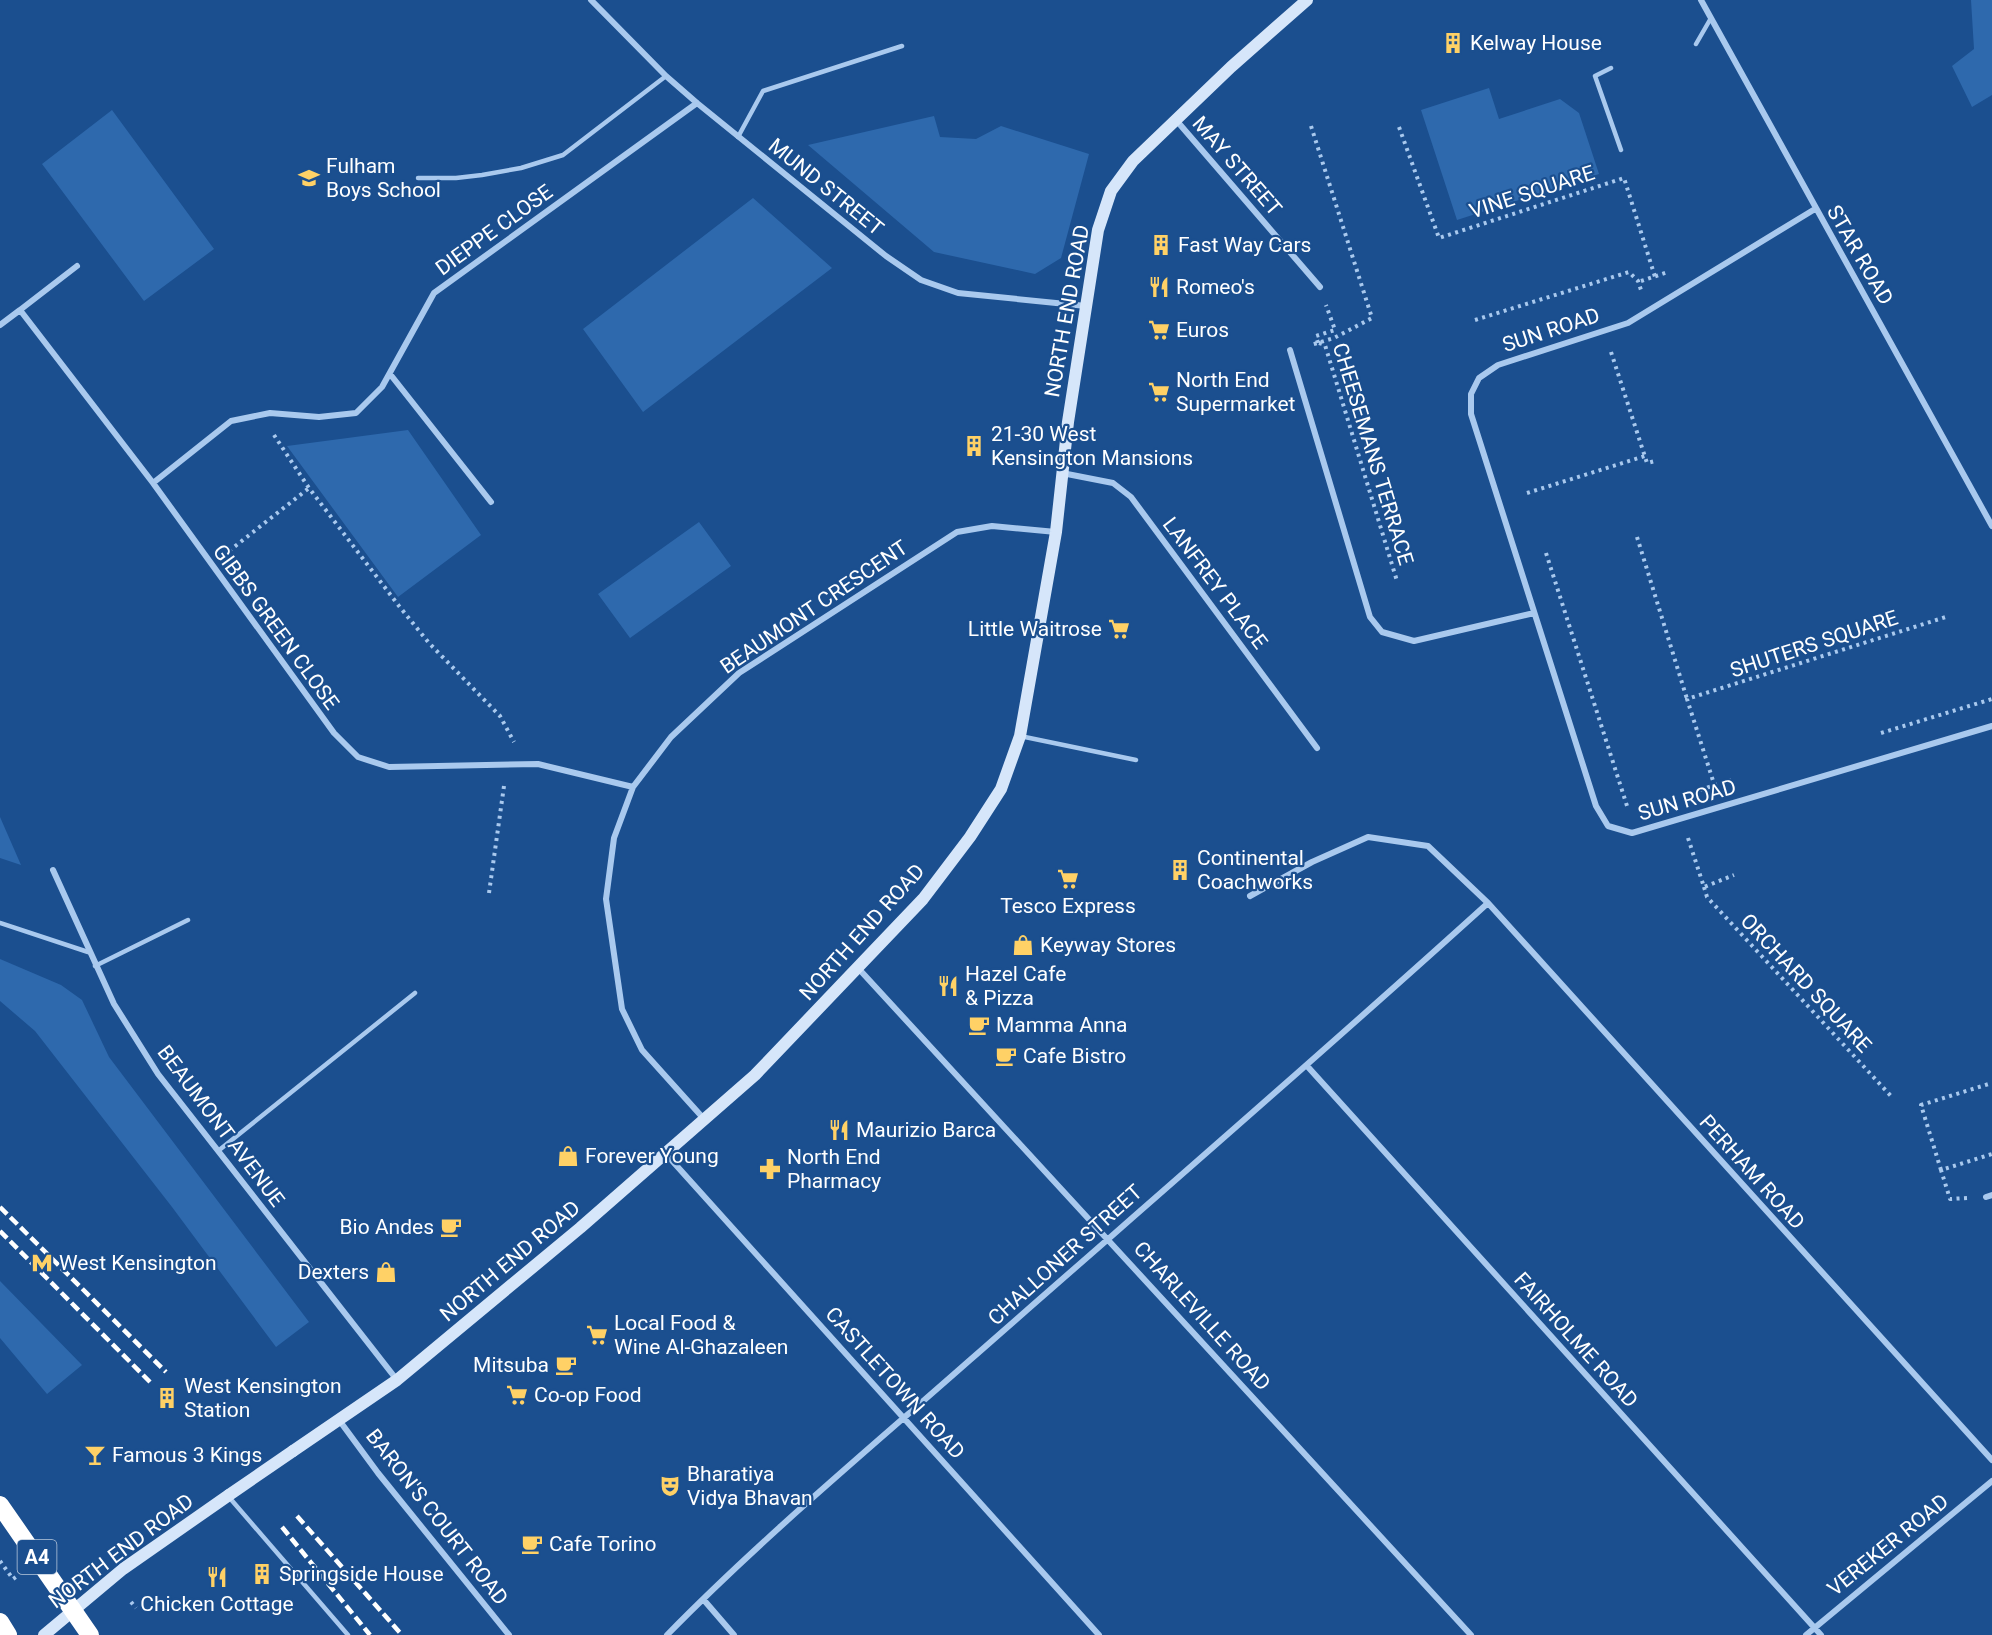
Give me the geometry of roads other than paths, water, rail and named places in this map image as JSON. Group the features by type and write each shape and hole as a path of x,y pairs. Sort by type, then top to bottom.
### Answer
{"highway":[{"name":"A4","path":"0,1505 90,1635"},
{"path":"0,1623 8,1635"}],"main road":[{"name":"NORTH END ROAD","path":"45,1635 123,1569 397,1380 666,1154 755,1075 923,899 970,837 1001,789 1020,736 1056,532 1062,473 1098,230 1111,191 1134,160 1307,0"}],"street":[{"name":"MUND STREET","path":"591,0 666,76 697,103 886,256 921,280 958,293 1086,306"},
{"name":"STAR ROAD","path":"1701,0 1992,526"},
{"name":"DIEPPE CLOSE","path":"153,483 231,421 270,413 319,417 356,412 382,387 434,293 697,103"},
{"name":"MAY STREET","path":"1176,120 1320,287"},
{"name":"SUN ROAD","path":"1815,209 1628,323 1498,365 1479,378 1472,394 1472,414 1596,806 1608,826 1632,833 1992,726"},
{"path":"0,325 77,266"},
{"name":"GIBBS GREEN CLOSE","path":"20,310 153,483 333,733 358,757 389,767 538,764 633,787"},
{"path":"1290,350 1370,617 1382,632 1414,640 1534,613"},
{"path":"390,374 491,502"},
{"name":"LANFREY PLACE","path":"1062,473 1113,483 1131,496 1317,748"},
{"name":"BEAUMONT CRESCENT","path":"704,1119 642,1050 622,1009 606,899 614,838 633,787 671,737 739,673 957,532 992,526 1056,532"},
{"name":"PERHAM ROAD","path":"1250,896 1312,862 1368,837 1428,846 1488,903 1992,1460"},
{"name":"BEAUMONT AVENUE","path":"53,870 88,952 114,1004 158,1074 397,1380"},
{"name":"CHALLONER STREET","path":"667,1635 703,1599 904,1418 1184,1171 1308,1067 1488,903"},
{"name":"CHARLEVILLE ROAD","path":"858,968 1109,1238 1471,1635"},
{"name":"FAIRHOLME ROAD","path":"1308,1067 1821,1635"},
{"name":"CASTLETOWN ROAD","path":"666,1154 1099,1635"},
{"name":"BARON'S COURT ROAD","path":"339,1420 378,1473 509,1635"},
{"name":"VEREKER ROAD","path":"1806,1635 1992,1481"},
{"path":"703,1599 734,1635"}],"lane":[{"path":"1696,44 1711,18"},
{"path":"738,137 763,91 902,46"},
{"path":"1611,69 1595,76 1621,150"},
{"path":"418,178 482,175 521,168 562,155 666,76"},
{"path":"1020,736 1136,760"},
{"path":"95,966 188,920"},
{"path":"0,923 88,952"},
{"path":"219,1150 415,993"},
{"path":"229,1496 348,1635"}],"railway":[{"path":"0,1207 166,1372"},
{"path":"0,1231 150,1382"},
{"path":"297,1516 402,1635"},
{"path":"282,1527 370,1635"}],"place":[{"name":"Kelway House","path":"1453,43"},
{"name":"Fulham Boys School","path":"309,178"},
{"name":"Fast Way Cars","path":"1161,245"},
{"name":"Romeo's","path":"1159,287"},
{"name":"Euros","path":"1159,330"},
{"name":"North End Supermarket","path":"1159,392"},
{"name":"21-30 West Kensington Mansions","path":"974,446"},
{"name":"Little Waitrose","path":"1119,629"},
{"name":"Continental Coachworks","path":"1180,870"},
{"name":"Tesco Express","path":"1068,879"},
{"name":"Keyway Stores","path":"1023,945"},
{"name":"Hazel Cafe & Pizza","path":"948,986"},
{"name":"Mamma Anna","path":"979,1025"},
{"name":"Cafe Bistro","path":"1006,1056"},
{"name":"Maurizio Barca","path":"839,1130"},
{"name":"Forever Young","path":"568,1156"},
{"name":"North End Pharmacy","path":"770,1169"},
{"name":"Bio Andes","path":"451,1227"},
{"name":"West Kensington","path":"42,1263"},
{"name":"Dexters","path":"386,1272"},
{"name":"Local Food & Wine Al-Ghazaleen","path":"597,1335"},
{"name":"Mitsuba","path":"566,1365"},
{"name":"Co-op Food","path":"517,1395"},
{"name":"West Kensington Station","path":"167,1398"},
{"name":"Famous 3 Kings","path":"95,1455"},
{"name":"Bharatiya Vidya Bhavan","path":"670,1486"},
{"name":"Cafe Torino","path":"532,1544"},
{"name":"Springside House","path":"262,1574"},
{"name":"Chicken Cottage","path":"217,1577"}]}
